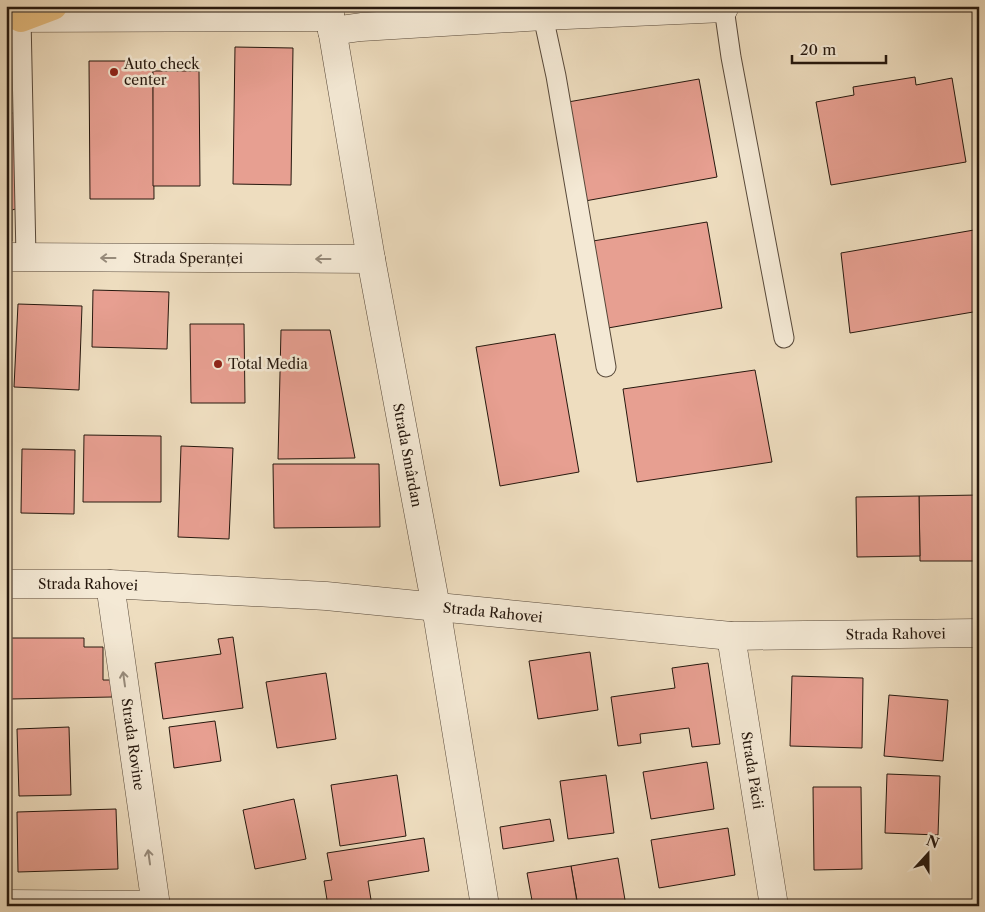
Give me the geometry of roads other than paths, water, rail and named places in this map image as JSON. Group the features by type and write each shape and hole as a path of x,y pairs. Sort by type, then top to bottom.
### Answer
{"main road":[{"path":"14,18 52,6"}],"street":[{"path":"14,18 330,16 361,27 724,7"},
{"name":"Strada Smârdan","path":"330,16 372,259 436,607 485,906"},
{"name":"Strada Speranței","path":"16,257 372,259"},
{"name":"Strada Rahovei","path":"6,584 110,584 326,596 731,636 979,633"},
{"name":"Strada Rovine","path":"110,584 156,906"},
{"name":"Strada Păcii","path":"731,636 774,906"},
{"path":"6,904 156,906"}],"lane":[{"path":"724,7 731,57 784,338"},
{"path":"543,16 558,86 606,367"},
{"path":"14,18 16,257"}],"place":[{"name":"Auto check center","path":"114,72"},
{"name":"Total Media","path":"218,364"}]}
